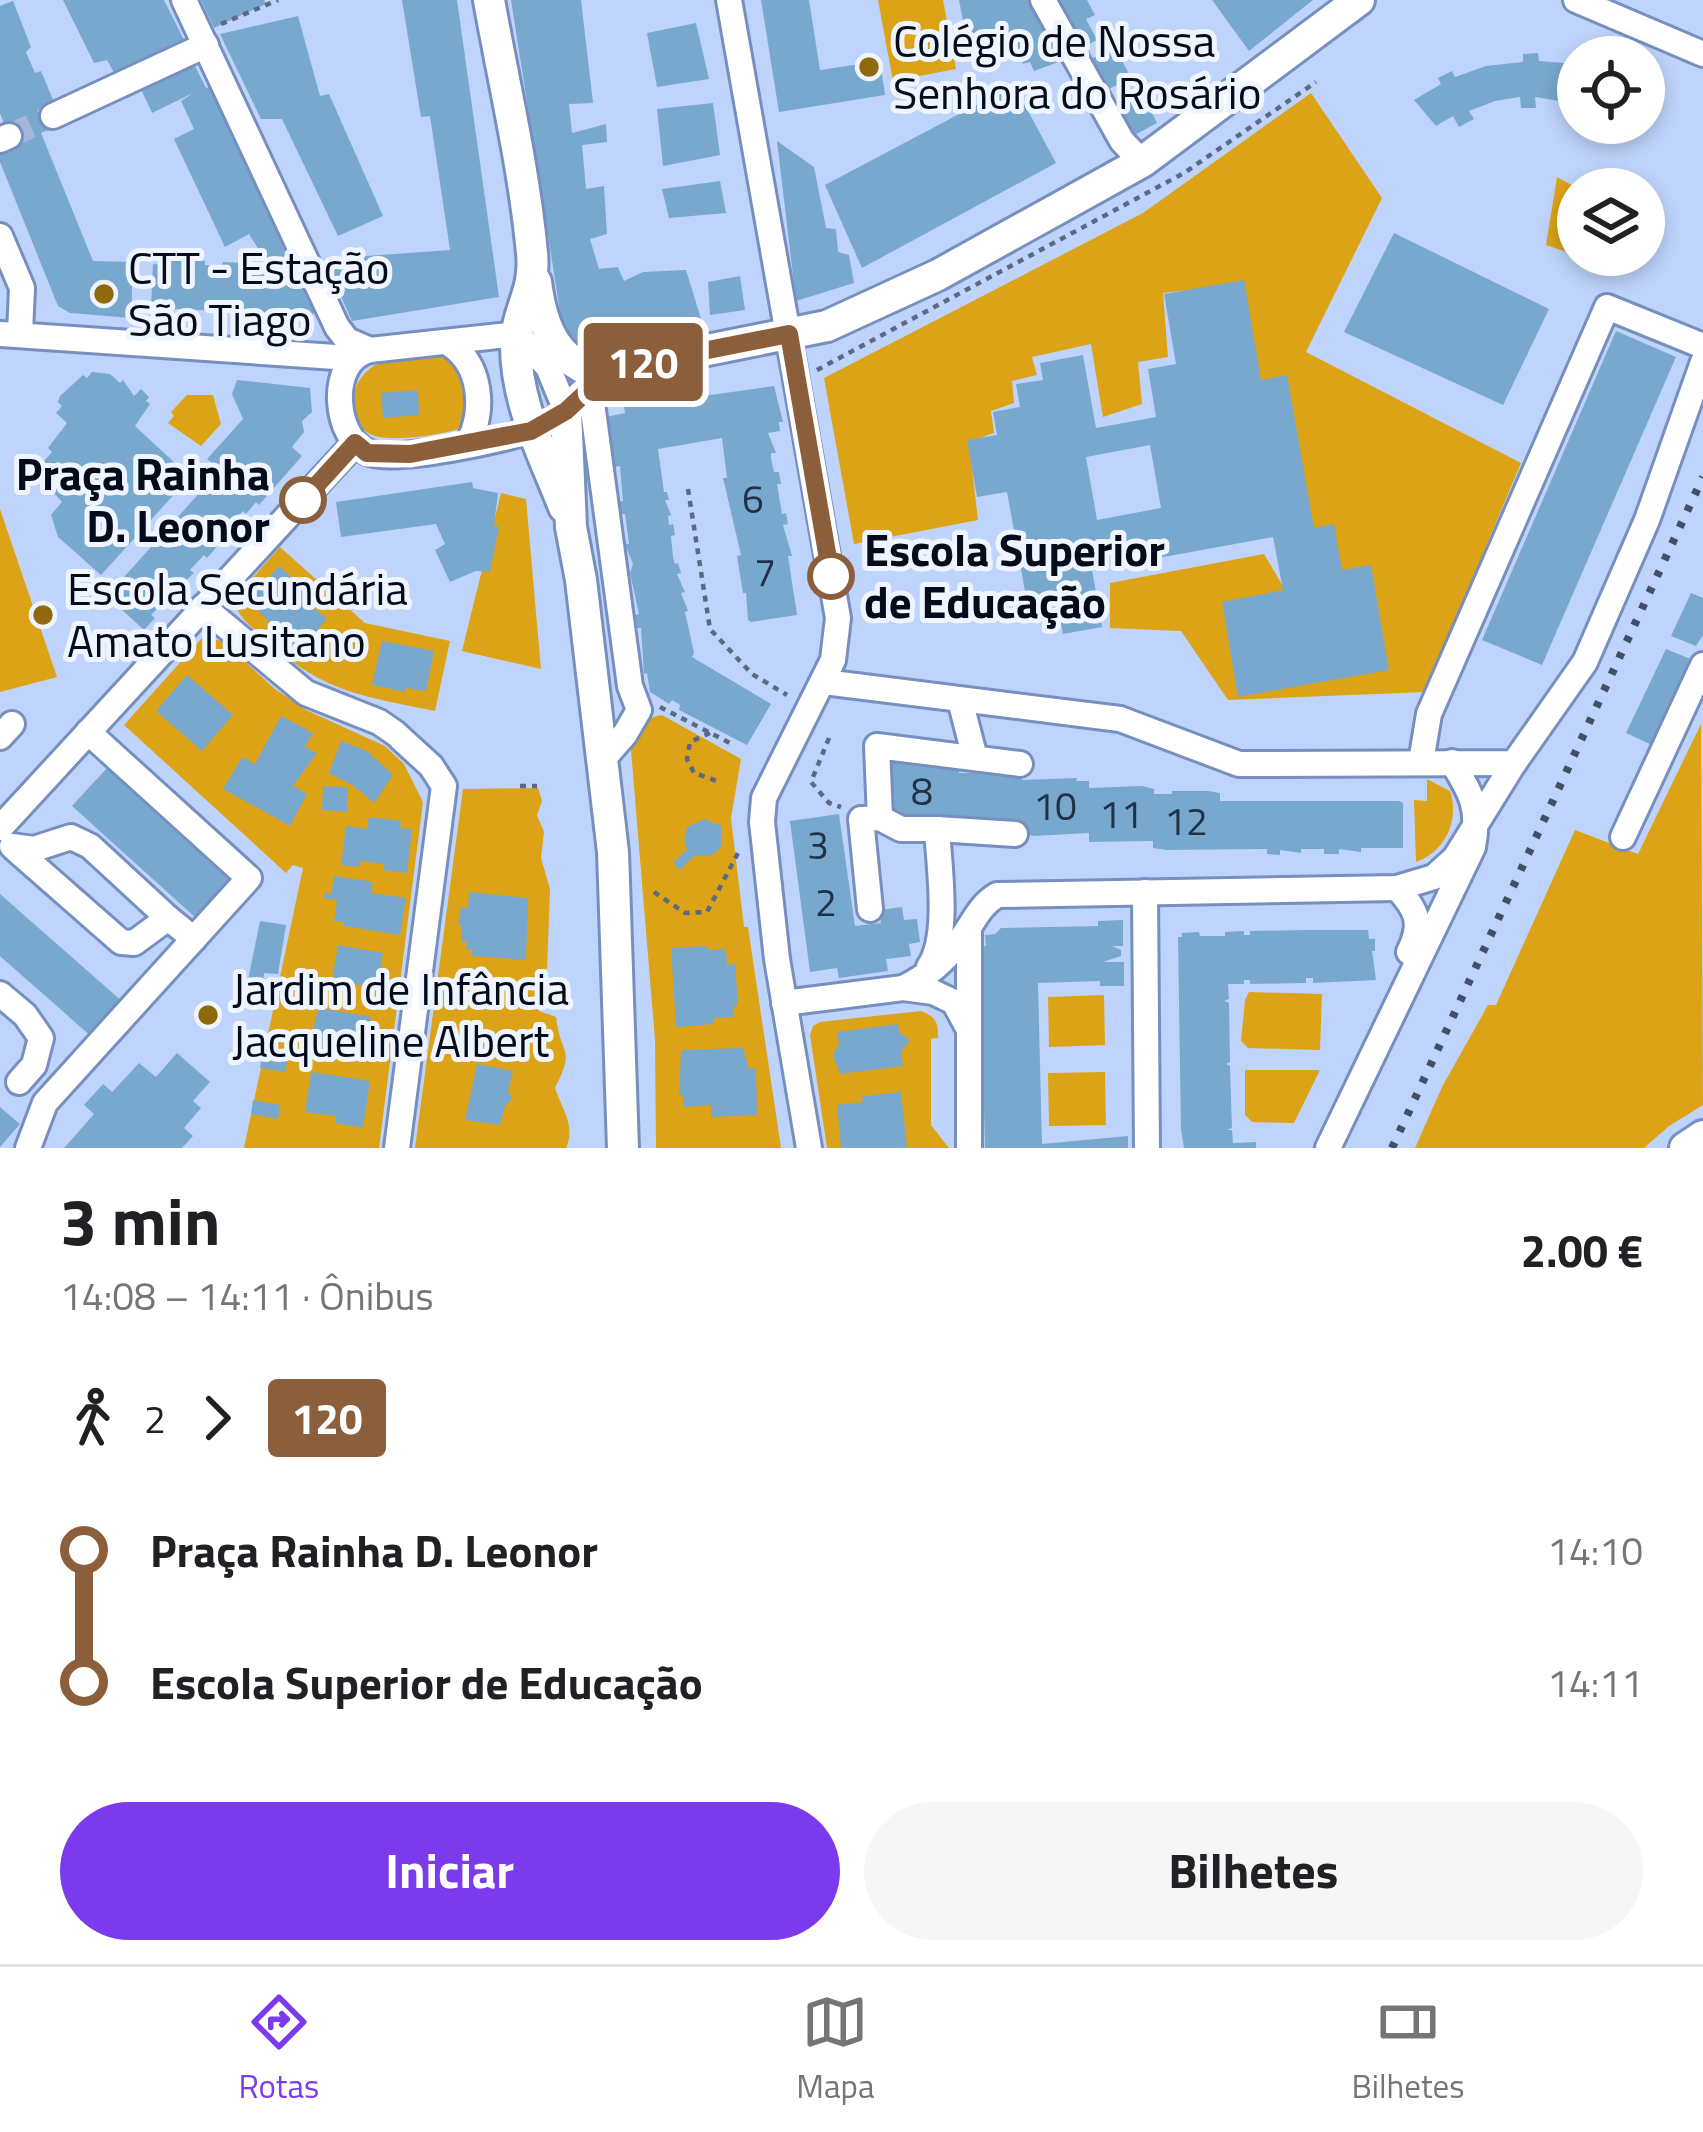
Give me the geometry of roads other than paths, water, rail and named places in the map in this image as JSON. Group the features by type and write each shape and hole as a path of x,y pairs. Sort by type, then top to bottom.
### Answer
{"main road":[{"path":"489,0 543,325 549,337 585,370 607,376"},
{"path":"623,1148 620,977 604,758 572,526 566,411 607,376 826,326 938,274 1142,162 1359,0"},
{"path":"533,270 513,328 520,378 531,431 572,526"},
{"path":"1685,1148 1703,1136"}],"street":[{"path":"184,0 337,327 360,354"},
{"path":"729,0 838,618 838,641 824,682 764,798 762,822 784,1004 809,1148"},
{"path":"1043,0 1122,141 1142,162"},
{"path":"1576,0 1703,54"},
{"path":"53,116 203,40"},
{"path":"0,236 22,289 10,334 360,354 448,343 513,328 548,367 566,411 531,431 385,456 367,453 355,443 340,394 340,376 360,354"},
{"path":"1421,762 1429,714 1607,307 1703,346"},
{"path":"448,343 470,364 475,381 477,418 468,444"},
{"path":"940,877 946,893 955,900 989,900 1005,894 1397,888 1445,869 1586,662 1647,520 1703,362"},
{"path":"604,758 636,719 638,700 630,686 592,403 607,376"},
{"path":"5,837 88,732 355,443"},
{"path":"202,607 306,693 395,733 444,786 397,1148"},
{"path":"1623,837 1703,665"},
{"path":"824,682 1120,718 1239,764 1514,763"},
{"path":"960,700 975,758"},
{"path":"28,1148 45,1103 249,878 88,732"},
{"path":"870,909 870,819 877,746 1020,764"},
{"path":"1328,1148 1466,865 1478,819 1469,790 1452,762"},
{"path":"870,819 902,830 1015,834"},
{"path":"912,983 937,948 937,829"},
{"path":"5,837 34,849 71,837 90,846 194,939"},
{"path":"5,837 121,942 134,943 168,918"},
{"path":"1390,1022 1388,998 1419,921 1397,888"},
{"path":"1144,892 1147,1148"},
{"path":"784,1004 912,983 952,950 989,900"},
{"path":"969,927 969,1148"},
{"path":"912,983 947,998 961,1010 968,1028"},
{"path":"0,994 25,1015 40,1038 34,1065 10,1073"},
{"path":"10,1073 45,1103"}],"tunnel":[{"path":"9,136 53,116"}],"railway":[{"path":"1392,1148 1703,477"}],"place":[{"name":"Colégio de Nossa Senhora do Rosário","path":"869,67"},
{"name":"CTT - Estação São Tiago","path":"104,294"},
{"name":"Praça Rainha D. Leonor","path":"303,500"},
{"name":"Escola Superior de Educação","path":"831,576"},
{"name":"Escola Secundária Amato Lusitano","path":"43,615"},
{"name":"Jardim de Infância Jacqueline Albert","path":"208,1015"}]}
